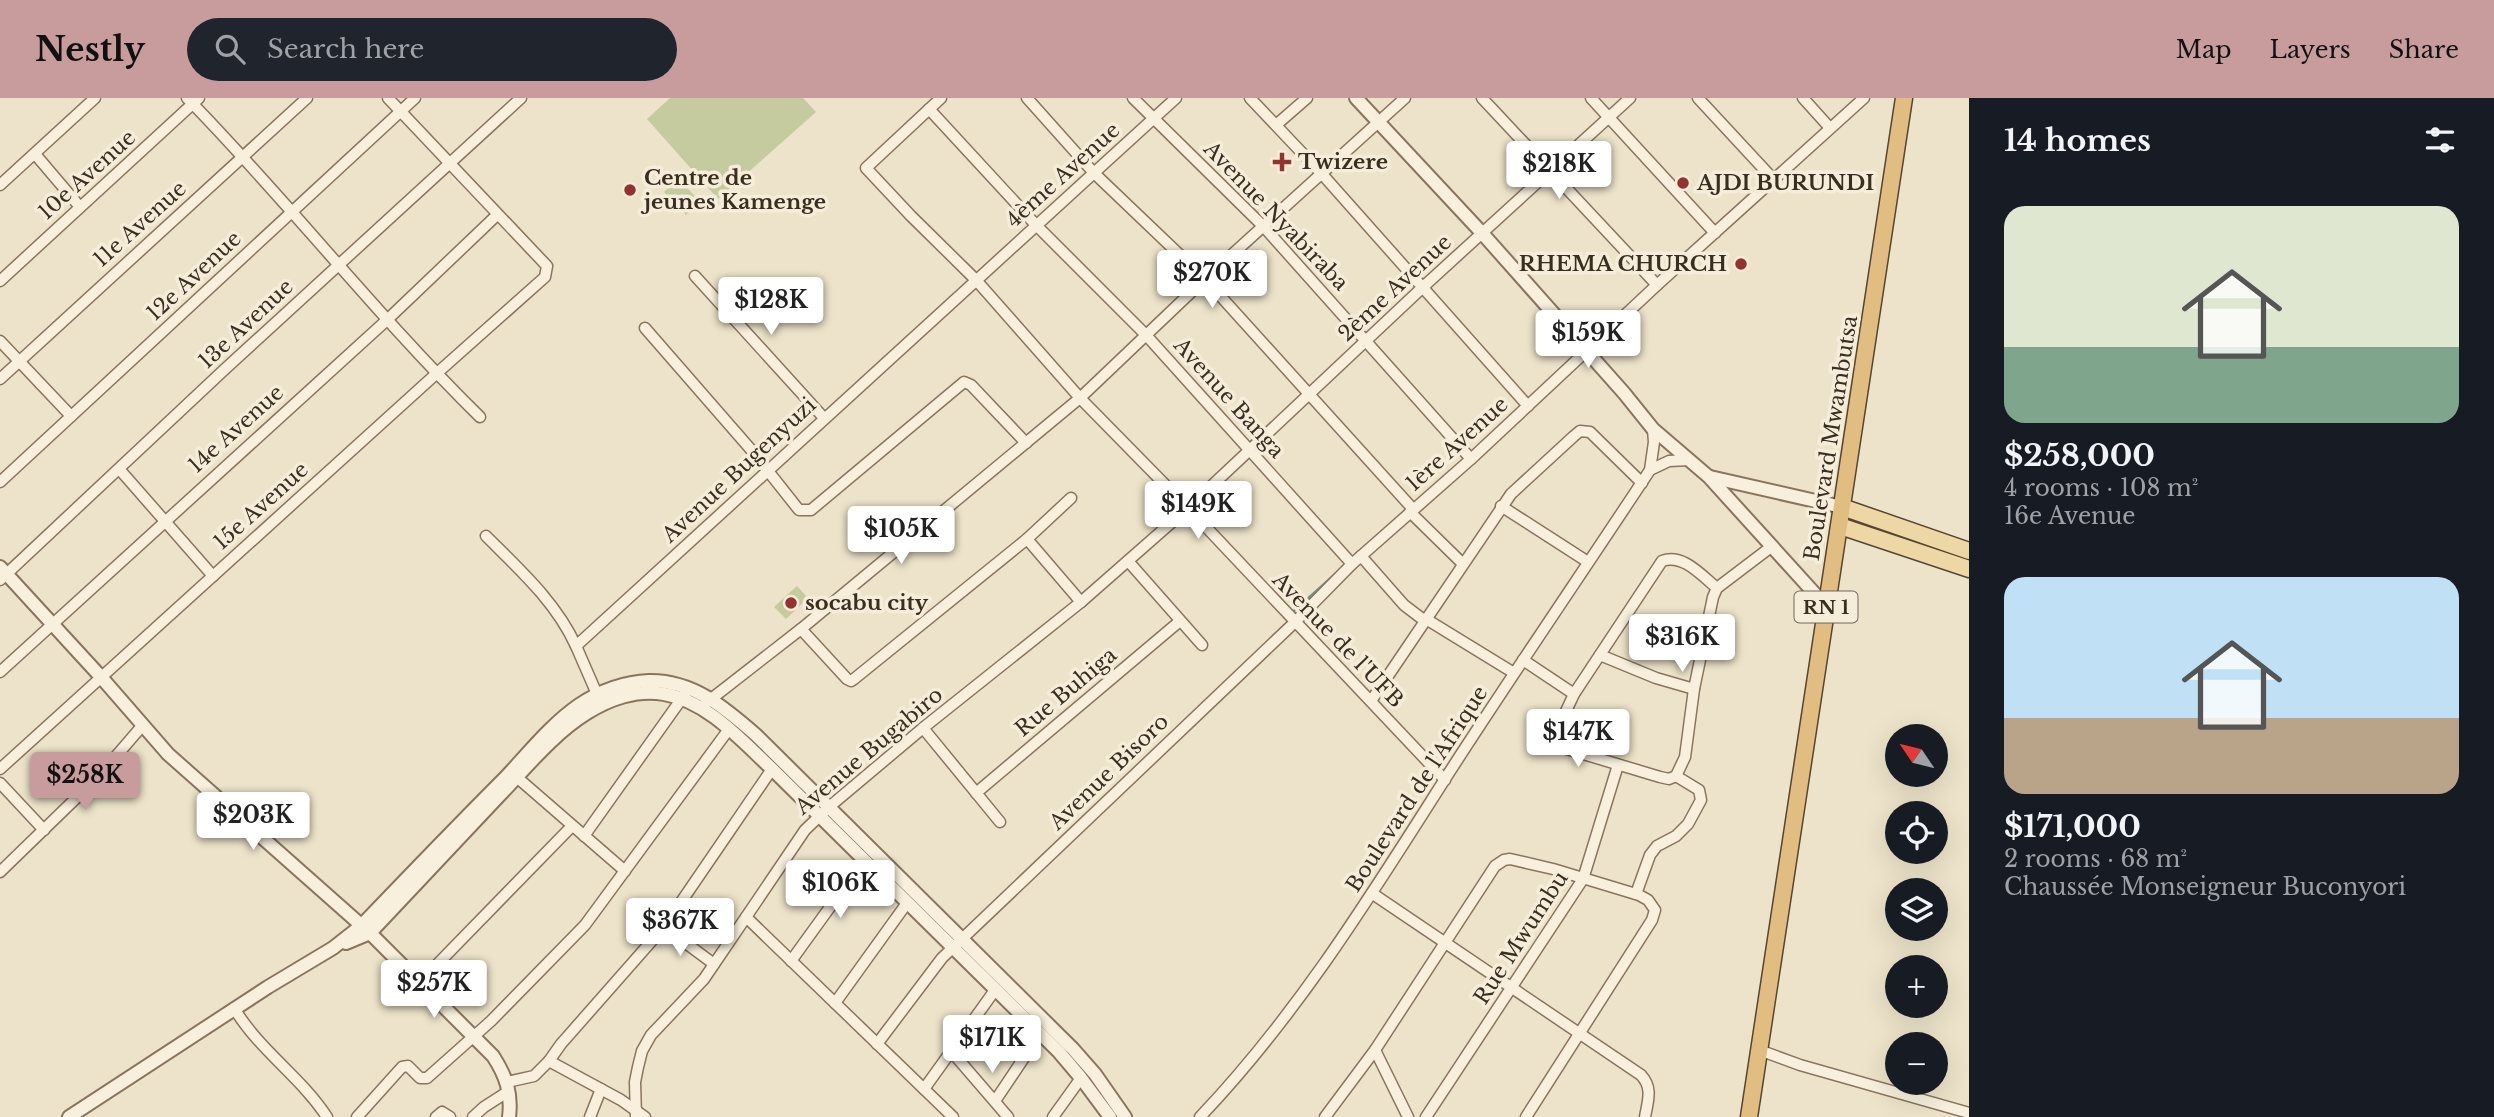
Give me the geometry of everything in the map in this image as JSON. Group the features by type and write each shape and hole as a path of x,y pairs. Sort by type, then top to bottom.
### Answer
{"highway":[{"name":"Boulevard Mwambutsa","path":"1749,1117 1904,98"}],"main road":[{"path":"1842,507 1969,551"},
{"path":"1840,526 1969,569"}],"street":[{"path":"0,185 95,98"},
{"name":"11e Avenue","path":"0,379 307,98"},
{"path":"388,98 497,215"},
{"name":"12e Avenue","path":"0,482 415,98"},
{"name":"13e Avenue","path":"2,573 120,470 521,98"},
{"path":"929,109 941,98"},
{"path":"1027,98 1094,173 1205,279 1411,511 1462,563"},
{"name":"Avenue Nyabiraba","path":"1133,98 1264,227 1471,458"},
{"name":"4ème Avenue","path":"976,280 1177,98"},
{"path":"1250,98 1322,174 1528,406"},
{"path":"1276,125 1307,98"},
{"path":"1356,98 1482,233 1653,429 1709,477 1826,606"},
{"path":"701,708 710,698 802,629 1080,398 1205,279 1405,98"},
{"path":"1482,98 1657,285"},
{"path":"1591,98 1714,233"},
{"name":"2ème Avenue","path":"1188,508 1423,287 1630,98"},
{"path":"1698,98 1774,180"},
{"path":"1803,98 1830,128"},
{"name":"1ère Avenue","path":"1294,622 1352,564 1864,98"},
{"path":"193,100 436,374 480,417"},
{"name":"10e Avenue","path":"0,281 193,100"},
{"name":"Avenue de l'UFB","path":"929,109 866,169 976,280 1080,398 1445,780"},
{"name":"Avenue Banga","path":"929,109 1036,225 1146,335 1352,564"},
{"path":"35,154 80,207"},
{"name":"15e Avenue","path":"0,769 545,277 547,267 497,215"},
{"name":"14e Avenue","path":"0,672 497,215"},
{"path":"695,276 824,418"},
{"name":"Avenue Bugenyuzi","path":"576,646 976,280"},
{"path":"645,328 753,452 799,510 811,510 964,382 971,385 1026,443"},
{"path":"0,341 71,416"},
{"name":"Boulevard de l'Afrique","path":"1200,1117 1260,1049 1328,960 1373,894 1514,673 1650,470 1654,446 1653,429"},
{"path":"1371,701 1501,506 1520,484 1580,431 1590,432 1642,482"},
{"path":"1650,470 1669,461 1689,460"},
{"path":"120,470 213,576"},
{"path":"1709,477 1842,507"},
{"path":"802,629 851,681 1027,538 1071,498"},
{"path":"1501,506 1588,562"},
{"name":"Avenue Bugabiro","path":"636,1114 635,1082 642,1051 659,1025 691,994 714,964 794,844 824,811 1081,602 1188,508"},
{"path":"486,536 546,598 569,629 600,699"},
{"path":"1027,538 1081,602"},
{"path":"1717,588 1688,564 1669,558 1662,561 1574,694 1554,737 1555,743 1560,747 1669,779 1676,776 1685,757 1694,689 1711,604 1717,588 1771,547"},
{"path":"1361,556 1404,605 1514,673"},
{"path":"1128,561 1202,645"},
{"path":"2,573 101,677 168,754 365,929 494,1056 508,1086 509,1117"},
{"name":"Rue Buhiga","path":"976,793 1180,621"},
{"name":"Avenue Bisoro","path":"877,1044 929,972 951,948 1294,622"},
{"path":"1600,655 1656,678 1694,689"},
{"path":"1523,660 1574,694"},
{"path":"69,1117 234,1008 365,929 514,775 600,699 645,693 686,693 710,698 756,735 864,860 1040,1034 1081,1078 1110,1117"},
{"path":"686,693 824,811 962,939 1073,1049 1095,1074 1125,1117"},
{"path":"584,836 686,693"},
{"path":"0,872 99,776 144,728"},
{"path":"923,728 1000,822"},
{"path":"357,1117 402,1067 408,1066 420,1078 427,1079 563,948 585,925 729,729"},
{"name":"Rue Mwumbu","path":"1426,1117 1583,879 1618,765"},
{"path":"473,1117 508,1086 534,1076 549,1061 664,927 772,769"},
{"path":"514,775 625,871"},
{"path":"1636,894 1650,855 1657,846 1683,831 1700,800 1699,790 1676,776"},
{"path":"0,783 44,830"},
{"path":"420,982 572,826"},
{"path":"792,961 864,860"},
{"path":"1325,1117 1375,1050 1495,866 1504,860 1518,860 1636,894 1648,901 1655,910 1653,920 1526,1117"},
{"path":"1373,894 1582,1033 1648,1082 1650,1090 1645,1117"},
{"path":"835,1003 907,904"},
{"path":"746,917 953,1117"},
{"path":"664,927 714,964"},
{"path":"924,1089 995,990"},
{"path":"234,1008 249,1030 312,1094 324,1116"},
{"path":"995,1101 1040,1034"},
{"path":"1375,1050 1408,1117"},
{"path":"1759,1050 1800,1065 1968,1112 1969,1101"},
{"path":"952,1052 1008,1117"},
{"path":"549,1061 645,1117"},
{"path":"1053,1117 1081,1078"},
{"path":"590,1117 600,1089"},
{"path":"436,1117 442,1112 450,1117"}],"green space":[{"path":"670,98 803,98 816,112 718,199 647,119"},
{"path":"679,179 700,202 686,215 664,192"},
{"name":"socabu city","path":"797,586 808,598 786,619 774,607"}],"waterway":[{"path":"1293,612 1403,513"}],"place":[{"name":"Twizere","path":"1282,162"},
{"name":"AJDI BURUNDI","path":"1683,183"},
{"name":"Centre de jeunes Kamenge","path":"630,190"},
{"name":"RHEMA CHURCH","path":"1741,264"},
{"name":"socabu city","path":"791,603"}]}
